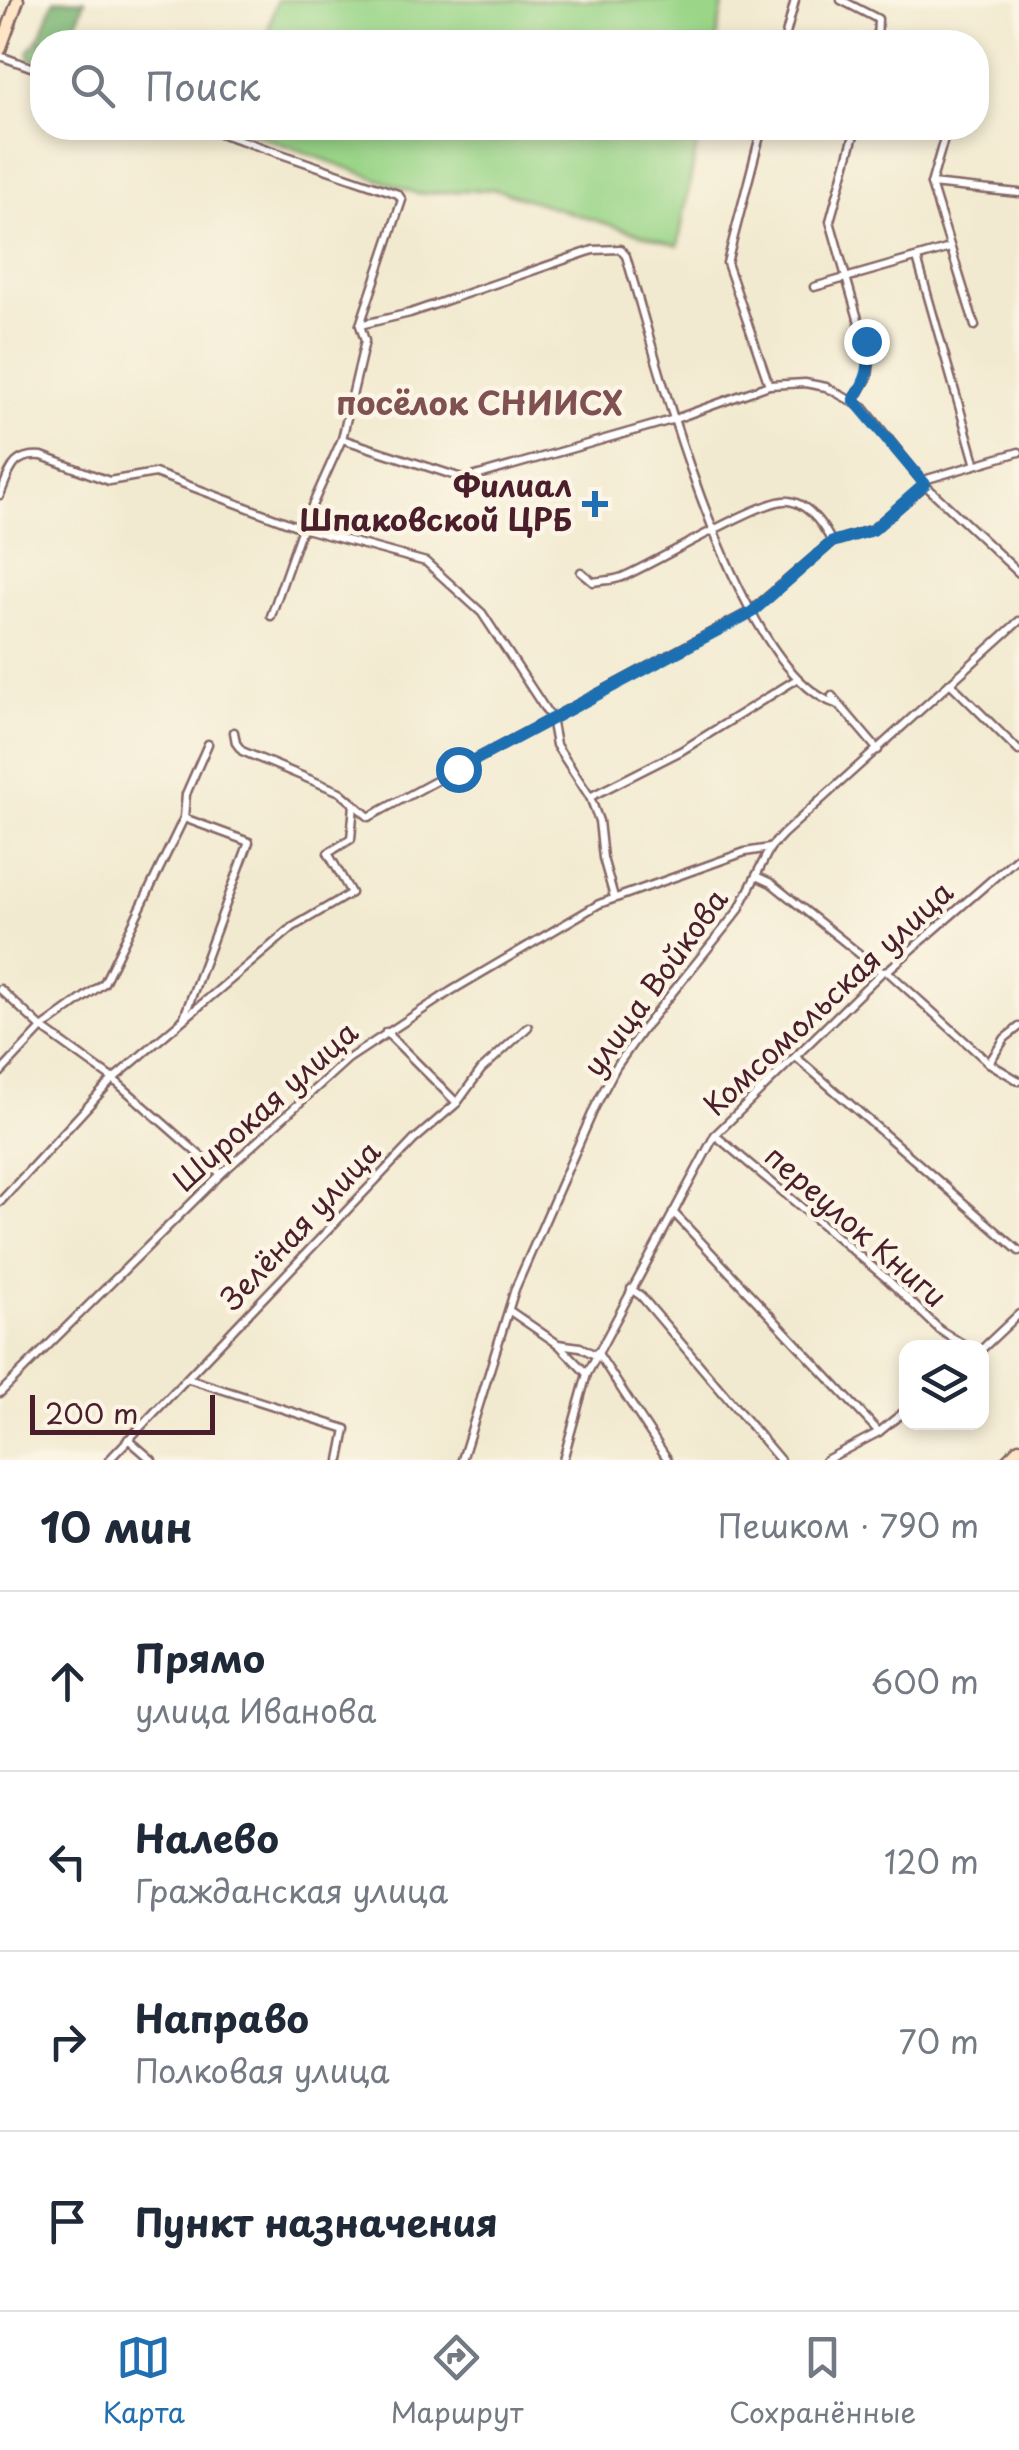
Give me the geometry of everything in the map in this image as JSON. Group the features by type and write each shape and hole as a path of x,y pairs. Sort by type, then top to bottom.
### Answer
{"street":[{"path":"18,0 0,53 30,66"},
{"path":"787,30 794,0"},
{"path":"842,0 873,14 879,30"},
{"path":"240,140 398,194 402,200 360,324 365,340 342,439 302,528 272,616"},
{"path":"759,140 728,263 768,385"},
{"path":"853,140 830,222 870,361 868,378 854,400"},
{"path":"943,140 931,184 975,326"},
{"path":"931,184 1019,193"},
{"path":"814,287 950,248"},
{"path":"360,324 410,312 593,250 620,249 626,256 675,419 714,530 752,612 797,679 822,700 839,706"},
{"path":"916,258 975,462"},
{"path":"342,439 465,479 675,419 768,385 805,382 854,400 924,482 1019,573"},
{"path":"354,827 752,612 832,542 873,530 924,482 975,462 1019,452"},
{"path":"0,495 12,466 24,456 42,456 109,480 155,473 302,528 426,562 482,614 551,718 556,745 590,797 599,821 603,858 614,897"},
{"path":"581,572 593,582 620,578 780,500 792,501 809,511 832,542"},
{"name":"улица Войкова","path":"462,1460 509,1310 568,1167 616,1067 738,911 770,848 1019,621"},
{"path":"590,797 681,751 797,679"},
{"path":"950,683 1019,752"},
{"path":"832,696 878,750"},
{"path":"234,732 242,750 340,792 369,816"},
{"path":"0,1073 42,1028 104,983 184,818 186,794 208,744"},
{"path":"0,1202 112,1079 293,927 351,893 328,853 351,840 354,804"},
{"path":"184,818 248,842 184,1018"},
{"name":"Широкая улица","path":"0,1394 221,1174 324,1078 386,1032 614,897 745,852 770,848"},
{"name":"Комсомольская улица","path":"563,1460 596,1354 715,1135 885,971 1019,856"},
{"path":"758,877 885,971 989,1063 1019,1082"},
{"path":"0,989 221,1174"},
{"name":"Зелёная улица","path":"109,1460 414,1140 457,1103 482,1070 528,1027"},
{"path":"989,1063 1019,1027"},
{"path":"386,1032 457,1103"},
{"path":"797,1058 1019,1251"},
{"name":"переулок Книги","path":"715,1135 956,1340"},
{"path":"673,1212 878,1432"},
{"path":"631,1289 780,1460"},
{"path":"509,1310 558,1344 588,1372 596,1366 607,1369"},
{"path":"989,1342 1019,1314"},
{"path":"558,1344 596,1354 668,1460"},
{"path":"189,1379 346,1429 340,1460"},
{"path":"826,1460 878,1432 899,1416"},
{"path":"128,1439 152,1460"},
{"path":"1006,1460 1019,1448"}],"green space":[{"path":"54,0 85,0 74,30 43,30"},
{"path":"277,0 724,0 718,30 268,30"},
{"path":"272,140 698,140 678,246 494,189 418,194"}],"place":[{"name":"Филиал Шпаковской ЦРБ","path":"595,504"}],"district":[{"name":"посёлок СНИИСХ","path":"479,404"}],"route":[{"path":"458,769 752,612 832,542 873,530 925,484 854,400 868,378 866,341"}]}
